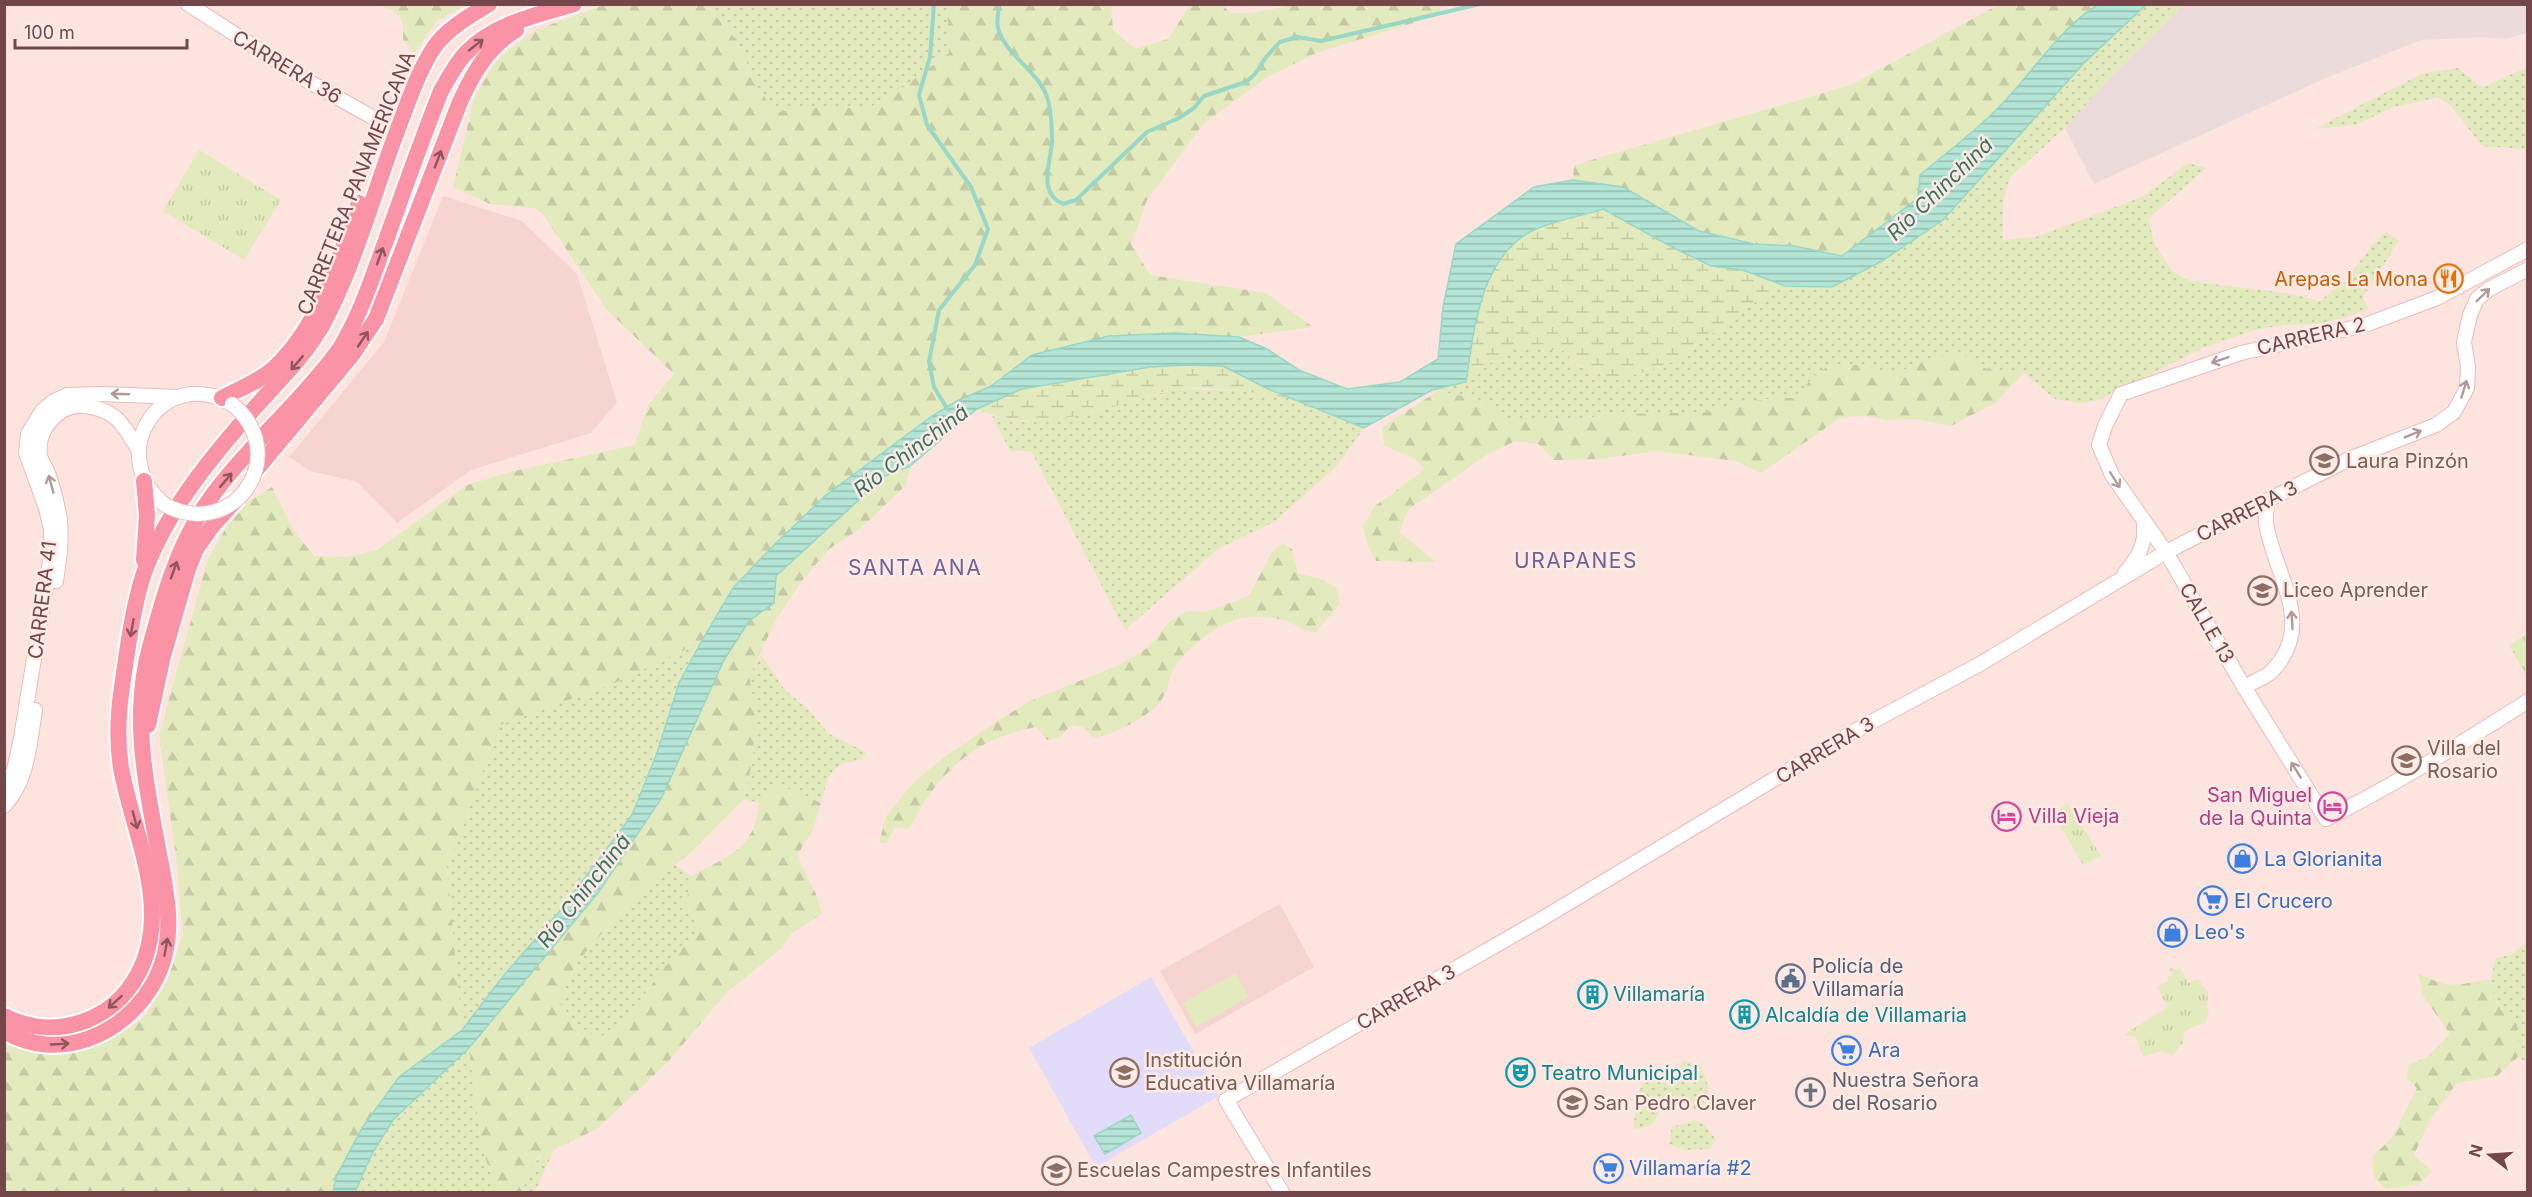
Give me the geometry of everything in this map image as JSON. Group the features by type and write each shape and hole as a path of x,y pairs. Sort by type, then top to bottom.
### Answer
{"highway":[{"name":"CARRETERA PANAMERICANA","path":"4,1016 31,1026 51,1028 72,1026 87,1021 116,1002 137,977 145,959 153,914 150,885 121,765 118,723 122,687 146,567 157,542 189,488 254,409 301,358 321,327 336,298 404,113 434,47 446,33 489,4"},
{"path":"255,471 328,385 364,339 376,319 473,74 489,52 507,36 574,4"},
{"path":"4,1031 39,1045 75,1043 96,1036 107,1031 128,1015 151,987 160,971 166,951 169,914 143,755 139,707 143,676 162,605 183,546 208,502 340,347 369,289 426,129 450,75 468,50 509,25 574,4"},
{"path":"227,401 273,369 304,333 332,274 387,126 410,75 434,47"},
{"path":"138,598 146,549 147,515 144,481"},
{"path":"143,755 160,666 188,569 196,549 213,525 235,501"}],"main road":[{"name":"CARRERA 36","path":"188,4 306,80 387,126"},
{"name":"CARRERA 2","path":"2105,426 2121,394 2241,353 2366,325 2437,298 2528,249"},
{"name":"CARRERA 3","path":"1282,1192 1226,1100 1531,926 1851,733 1980,664 2166,552 2349,459 2436,425 2454,412 2467,388 2468,367 2464,342 2470,315 2477,298 2489,289 2528,269"},
{"path":"201,393 227,401 240,411 252,428 258,450 251,483 235,501 217,511 195,514 174,510 149,490 144,481 139,465 138,449 144,426 168,401 179,397 201,393"},
{"name":"CARRERA 41","path":"4,791 14,770 21,738 52,549 46,508 26,453 28,434 42,411 54,401 67,395 179,397"},
{"name":"CARRERA 41","path":"4,806 16,789 28,754 60,555 60,520 49,476 40,455 41,437 55,415 78,406 95,407 121,421 138,449"},
{"name":"CALLE 13","path":"2105,426 2099,445 2104,459 2144,524 2166,552 2244,687 2326,819 2370,797 2528,701"},
{"path":"2244,687 2271,672 2288,649 2292,633 2293,615 2266,522 2268,500"},
{"path":"2119,580 2142,548 2145,535 2144,524"}],"shaded area":[{"path":"2184,5 2527,5 2527,33 2506,39 2484,37 2421,40 2326,78 2094,184 2065,128 2110,77"},
{"path":"443,196 522,221 577,274 617,402 591,433 471,470 397,523 357,482 310,471 289,457 384,342"},
{"path":"1280,904 1314,967 1195,1034 1160,971"},
{"name":"Institución Educativa Villamaría","path":"1151,977 1219,1096 1096,1167 1029,1048"}],"green space":[{"path":"1298,4 1442,5 1436,16 1316,53 1269,76 1203,124 1147,200 1131,244 1150,275 1266,293 1313,327 1239,337 1175,333 1032,355 991,386 955,402 929,418 881,455 733,588 701,642 615,683 500,725 447,867 462,1030 399,1077 336,1177 333,1192 5,1192 5,1044 24,1050 40,1051 75,1049 105,1042 144,1018 168,979 183,935 176,857 159,735 208,559 227,526 248,502 272,487 294,531 314,556 347,557 377,550 467,485 514,471 635,445 648,405 674,374 607,310 543,214 534,208 490,204 453,187 474,99 493,65 507,51 536,30 604,5 707,5 738,42 757,88 776,112 806,108 869,108 901,89 949,53 947,8 944,5 1111,5 1113,30 1135,49 1168,39 1190,5 1223,5 1230,13 1253,13"},
{"path":"375,5 466,5 437,21 414,54 403,40 403,25 398,15 389,9"},
{"path":"707,5 944,5 947,8 949,53 901,89 869,108 806,108 775,112 757,88 738,42"},
{"path":"1998,5 2099,5 2084,15 2058,39 1991,115 1920,175 1918,198 1842,256 1794,246 1754,244 1699,231 1623,187 1573,180 1574,165 1851,85"},
{"path":"2146,5 2184,5 2110,77 2065,128 2010,177 2003,202 2003,240 2036,237 2142,197 2188,163 2206,168 2148,219 2155,245 2172,271 2189,281 2286,293 2320,301 2346,280 2371,247 2386,232 2399,241 2363,297 2369,310 2322,324 2282,325 2252,331 2205,347 2097,401 2077,403 2055,399 2024,373 1983,368 1955,350 1893,374 1857,365 1813,377 1796,398 1745,402 1702,413 1653,413 1521,422 1503,416 1477,399 1432,390 1466,382 1513,346 1564,351 1576,365 1615,380 1675,361 1754,303 1785,286 1832,287 1943,220 2085,62"},
{"path":"2527,67 2527,149 2482,146 2451,106 2438,97 2391,108 2356,125 2315,129 2421,74 2458,68 2482,88"},
{"path":"199,150 281,200 244,260 163,211"},
{"path":"1603,209 1711,266 1743,270 1785,286 1754,303 1675,361 1646,372 1615,380 1576,364 1564,351 1513,346 1466,382 1472,340 1482,297 1501,259 1515,243 1540,227"},
{"path":"1955,350 1983,368 2024,373 1995,403 1951,426 1916,419 1888,420 1864,416 1840,418 1761,473 1736,461 1656,451 1599,459 1554,460 1538,444 1515,441 1488,454 1409,509 1399,532 1436,562 1376,561 1368,546 1363,526 1375,506 1424,470 1417,460 1384,445 1382,427 1438,391 1477,399 1503,416 1521,422 1653,413 1702,413 1745,402 1796,398 1813,377 1828,366 1857,365 1893,374"},
{"path":"1223,366 1290,398 1221,389 1181,388 1077,416 1037,421 996,416 977,409 1022,389 1150,367"},
{"path":"1179,388 1237,391 1290,398 1364,428 1337,466 1274,522 1218,549 1125,630 1031,451 1010,451 992,416 1024,422 1092,413"},
{"path":"910,466 906,485 861,528 829,549 801,582 777,618 749,676 755,708 753,758 744,799 689,854 641,891 606,929 578,961 559,1002 576,1023 598,1039 628,1016 672,958 698,930 686,902 691,876 728,856 745,842 752,832 759,803 780,785 821,803 813,830 797,855 816,894 822,914 792,933 782,948 726,993 668,1062 597,1129 537,1158 523,1192 496,1192 481,1143 469,1048 597,893 661,799 724,660 749,621 774,603 776,576 885,476"},
{"path":"1283,543 1292,549 1298,573 1321,579 1336,587 1340,604 1315,633 1273,618 1240,618 1219,627 1180,659 1161,701 1140,719 1094,738 1083,727 1071,725 1060,737 1047,740 1036,727 994,740 959,762 945,775 920,809 909,829 895,827 886,843 879,843 886,816 913,783 943,758 1028,702 1121,664 1149,647 1169,622 1187,611 1205,612 1249,596 1272,552"},
{"path":"2527,634 2527,677 2509,645"},
{"path":"701,642 679,683 657,753 632,815 559,912 504,975 462,1030 447,867 500,725 615,683"},
{"path":"761,655 785,690 809,710 828,733 867,753 835,769 828,779 821,803 780,785 759,803 744,799 753,758 755,708 749,676"},
{"path":"2068,803 2101,856 2083,865 2053,813"},
{"path":"675,865 691,876 686,902 698,930 672,958 628,1016 598,1040 576,1023 559,1002 578,961 641,891"},
{"path":"2527,942 2527,1062 2518,1057 2517,1024 2497,1002 2491,979 2496,958 2511,955"},
{"path":"2173,967 2175,970 2180,968 2189,983 2198,979 2208,992 2209,1010 2205,1024 2197,1025 2184,1032 2183,1043 2172,1056 2161,1051 2143,1057 2136,1037 2123,1035 2168,1007 2157,987 2168,981 2167,978 2172,975 2169,970"},
{"path":"1236,973 1249,997 1196,1027 1183,1003"},
{"path":"2418,973 2438,982 2453,985 2489,979 2497,1003 2517,1024 2518,1057 2497,1076 2457,1083 2430,1120 2414,1155 2432,1171 2418,1185 2386,1189 2374,1178 2373,1156 2391,1139 2417,1088 2407,1079 2409,1064 2426,1058 2450,1034 2422,994"},
{"path":"469,1048 481,1143 496,1192 355,1192 372,1154 393,1120"},
{"path":"1684,1061 1699,1064 1709,1088 1705,1106 1693,1111 1688,1101 1674,1096 1662,1102 1654,1122 1646,1127 1633,1129 1638,1094 1649,1072 1667,1078"},
{"path":"1694,1120 1704,1124 1716,1140 1710,1149 1685,1150 1669,1144 1672,1126"},
{"path":"554,1150 535,1192 523,1192 532,1166"}],"water":[{"name":"Río Chinchiná","path":"2099,4 2146,5 2085,62 1943,220 1882,261 1832,287 1785,286 1743,270 1711,266 1603,209 1540,227 1515,243 1501,259 1482,297 1472,340 1466,382 1432,390 1364,428 1268,389 1223,366 1150,367 1022,389 977,409 910,466 885,476 776,576 774,603 749,621 724,660 661,799 598,893 469,1048 393,1120 372,1154 355,1192 333,1192 336,1177 362,1128 399,1077 462,1030 504,975 559,912 632,815 657,753 679,683 733,588 826,495 929,418 955,402 991,386 1032,355 1109,336 1175,333 1239,337 1267,349 1299,370 1347,389 1400,382 1438,359 1443,307 1456,244 1534,187 1573,180 1623,187 1699,231 1754,244 1794,246 1842,256 1918,198 1920,175 1991,115 2058,39 2084,14"},
{"path":"1131,1115 1141,1133 1105,1154 1094,1136"}],"waterway":[{"name":"Río Chinchiná","path":"934,4 930,57 919,95 927,125 971,187 988,229 975,265 939,310 929,362 934,387 948,410"},
{"path":"999,4 997,25 1002,39 1040,83 1049,104 1052,137 1048,185 1055,199 1063,204 1076,200 1147,132 1179,118 1194,108 1204,96 1246,82 1280,42 1297,37 1321,41 1480,4"}],"place":[{"name":"Arepas La Mona","path":"2449,279"},
{"name":"Laura Pinzón","path":"2325,461"},
{"name":"Liceo Aprender","path":"2262,590"},
{"name":"Villa del Rosario","path":"2406,760"},
{"name":"San Miguel de la Quinta","path":"2333,806"},
{"name":"Villa Vieja","path":"2007,816"},
{"name":"La Glorianita","path":"2243,859"},
{"name":"El Crucero","path":"2213,901"},
{"name":"Leo's","path":"2173,932"},
{"name":"Policía de Villamaría","path":"1791,978"},
{"name":"Villamaría","path":"1592,994"},
{"name":"Alcaldía de Villamaria","path":"1744,1015"},
{"name":"Ara","path":"1847,1050"},
{"name":"Institución Educativa Villamaría","path":"1124,1072"},
{"name":"Teatro Municipal","path":"1520,1073"},
{"name":"Nuestra Señora del Rosario","path":"1811,1092"},
{"name":"San Pedro Claver","path":"1572,1103"},
{"name":"Villamaría #2","path":"1608,1168"},
{"name":"Escuelas Campestres Infantiles","path":"1056,1170"}],"district":[{"name":"URAPANES","path":"1576,561"},
{"name":"SANTA ANA","path":"915,568"}]}
